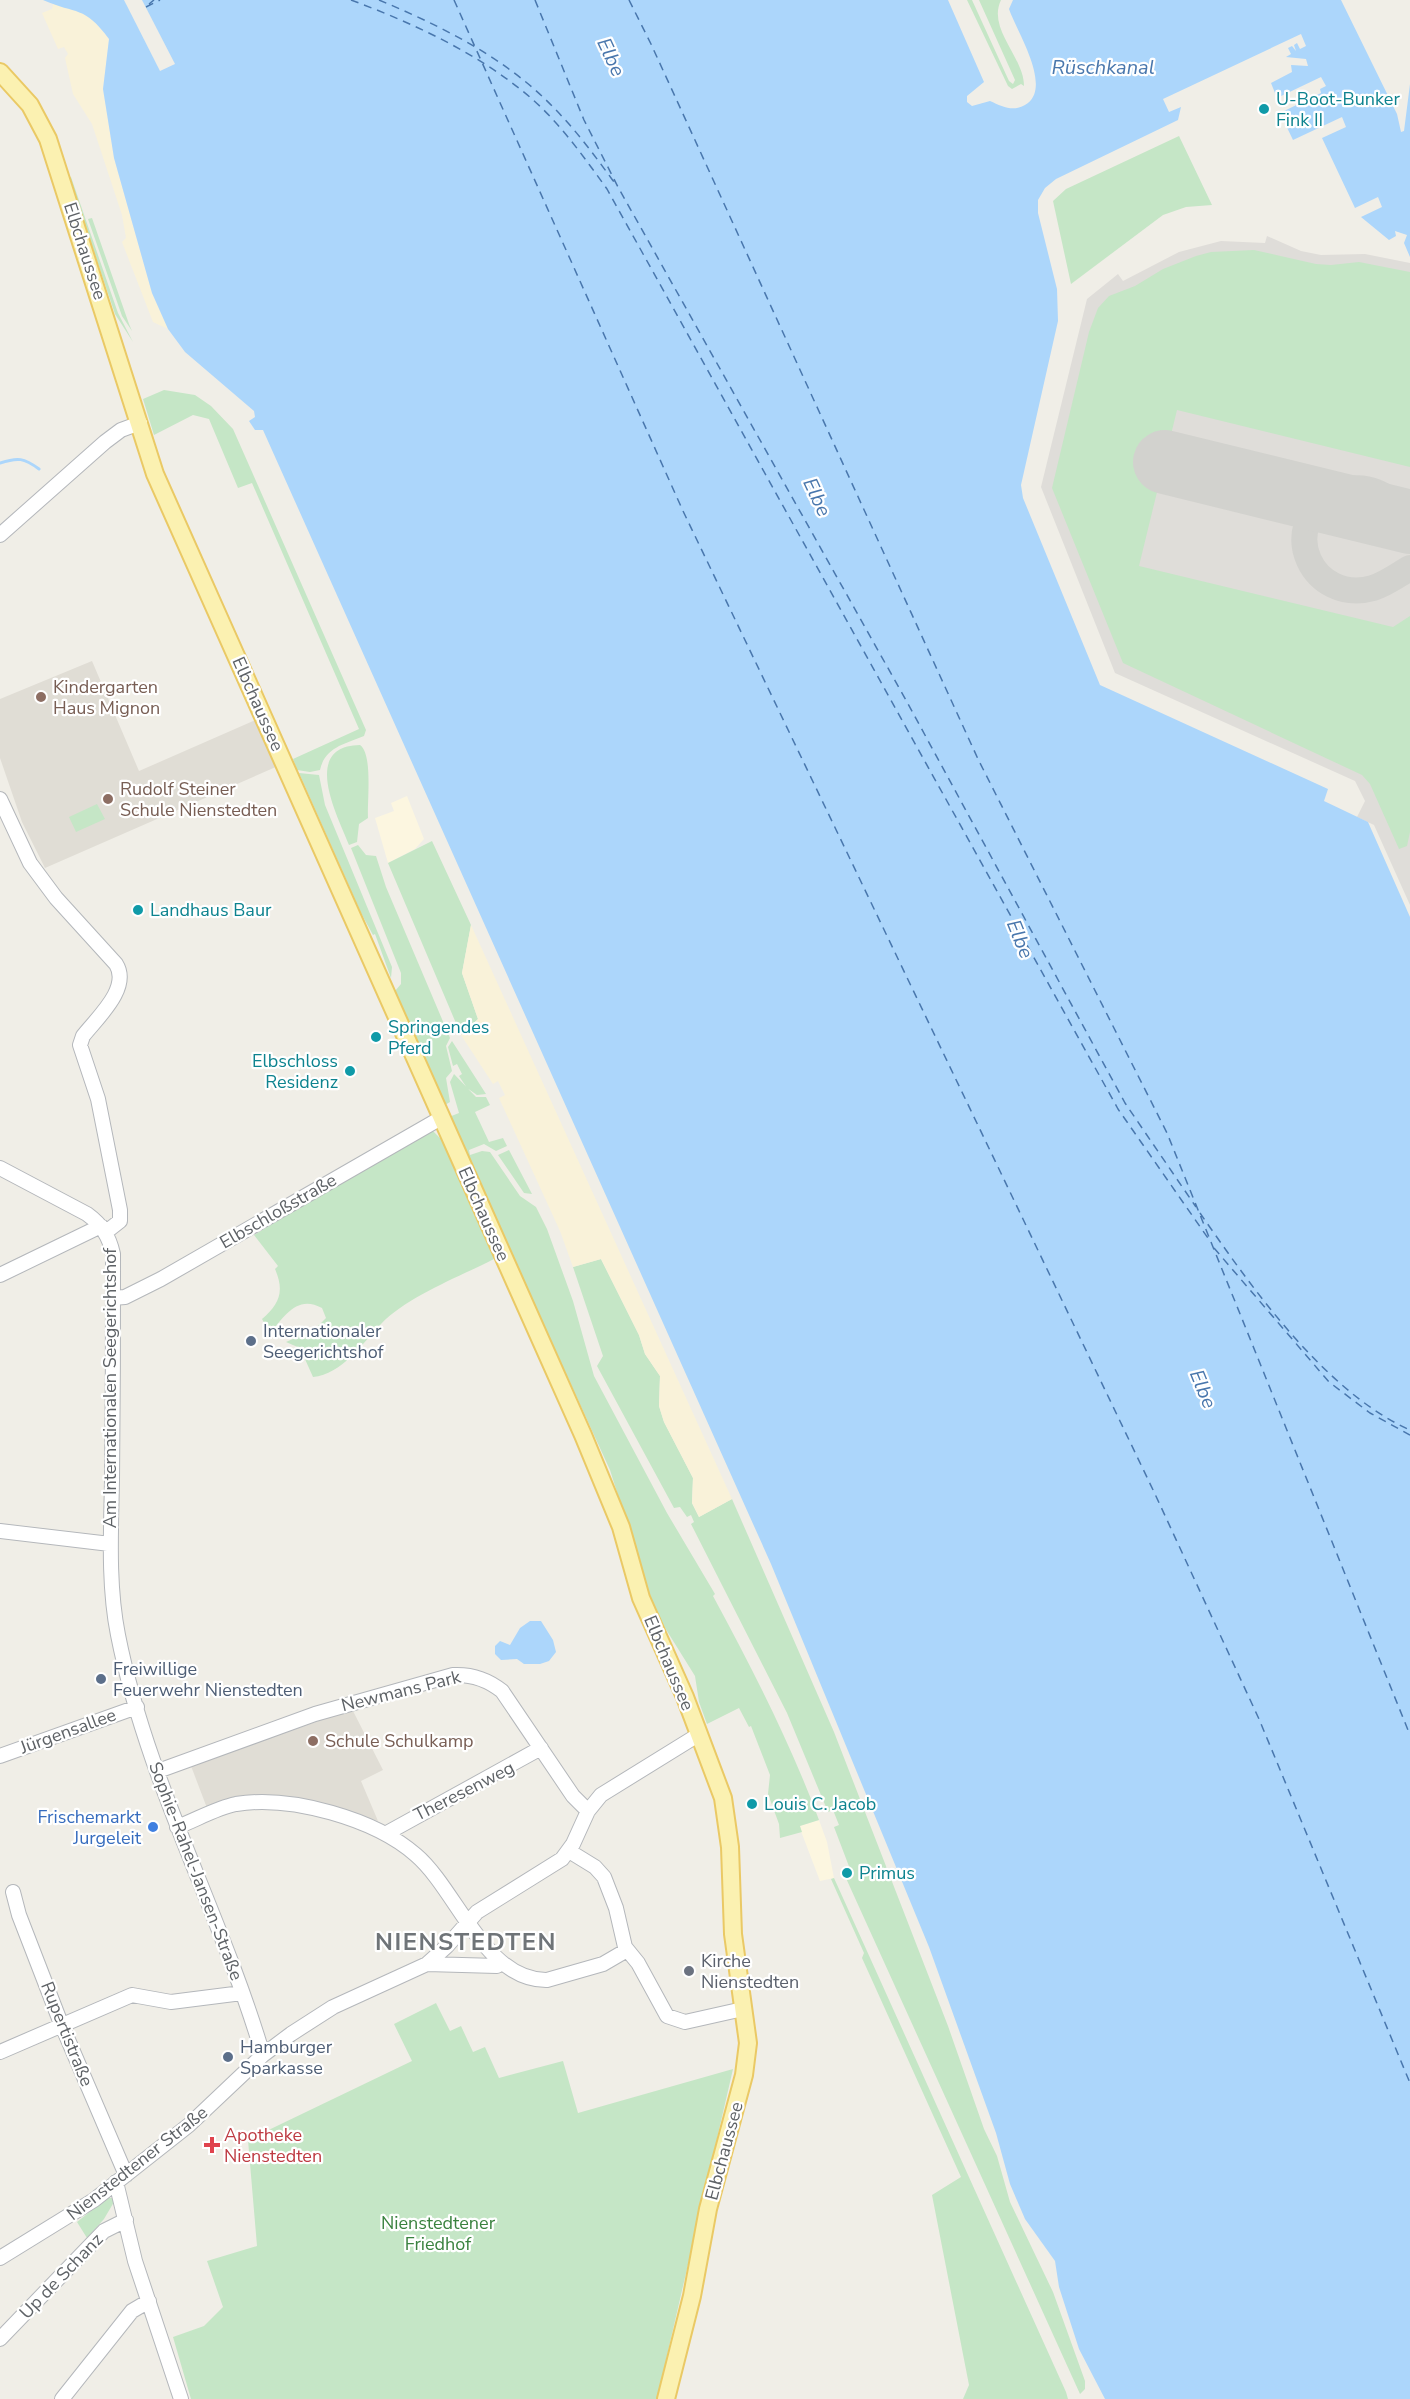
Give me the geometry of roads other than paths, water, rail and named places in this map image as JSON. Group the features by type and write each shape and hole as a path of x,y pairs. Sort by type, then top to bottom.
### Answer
{"main road":[{"name":"Elbchaussee","path":"0,72 30,105 48,139 160,484 604,1485 621,1527 641,1598 726,1807 730,1847 731,1914 748,2050 744,2075 708,2209 692,2296 666,2399"}],"street":[{"path":"0,535 84,459 121,430 140,423"},
{"path":"0,799 30,864 56,898 116,964 122,974 119,987 83,1036 80,1045 98,1099 120,1210 120,1221 0,1275"},
{"name":"Elbschloßstraße","path":"113,1298 125,1297 161,1279 441,1118"},
{"path":"0,1168 87,1214 104,1229"},
{"name":"Am Internationalen Seegerichtshof","path":"104,1229 113,1254 110,1544"},
{"path":"0,1531 110,1544"},
{"name":"Sophie-Rahel-Jansen-Straße","path":"110,1544 115,1621 137,1707 177,1827 242,1993 263,2055"},
{"name":"Newmans Park","path":"158,1771 326,1710 453,1675 469,1675 495,1685 508,1699 573,1796 588,1811"},
{"name":"Jürgensallee","path":"0,1756 137,1707"},
{"path":"427,1964 447,1946 468,1920 554,1865 569,1851 588,1811 609,1790 698,1735"},
{"name":"Theresenweg","path":"387,1833 541,1749"},
{"path":"177,1827 229,1806 254,1803 313,1809 359,1820 387,1833 418,1856 468,1920 474,1932 502,1963 529,1976 547,1980 603,1964 627,1950"},
{"path":"569,1851 595,1868 604,1877 616,1908 627,1950 638,1963 662,2010 670,2018 690,2022 743,2009"},
{"name":"Rupertistraße","path":"13,1892 19,1915 121,2178 126,2220 135,2261 181,2399"},
{"path":"427,1964 497,1966 502,1963"},
{"name":"Nienstedtener Straße","path":"0,2256 75,2214 189,2125 263,2055 333,2007 427,1964"},
{"path":"0,2052 132,1995 142,1995 165,2002 242,1993"},
{"name":"Up de Schanz","path":"0,2339 104,2231 126,2220"},
{"path":"62,2399 132,2311 149,2301"}],"water":[{"path":"43,0 948,0 984,82 967,96 967,102 972,106 990,101 1004,107 1018,108 1028,103 1034,94 1036,84 1030,58 1009,9 1013,0 1341,0 1397,114 1401,132 1404,131 1410,84 1410,257 1404,243 1407,235 1395,231 1396,236 1389,240 1361,217 1382,207 1378,197 1355,208 1322,138 1346,127 1342,117 1293,140 1280,113 1321,93 1320,89 1326,86 1321,77 1277,98 1271,83 1292,72 1291,65 1308,66 1306,59 1286,57 1291,54 1288,48 1292,46 1296,51 1294,45 1297,43 1300,49 1306,46 1301,34 1163,99 1169,112 1181,107 1178,120 1056,179 1045,188 1038,200 1038,213 1057,289 1058,321 1021,485 1023,498 1100,685 1328,789 1324,801 1368,822 1410,917 1410,2399 1105,2399 1079,2349 1059,2287 1055,2261 1025,2219 1010,2184 996,2133 929,1947 771,1564 263,430 255,430 249,421 255,417 254,411 185,352 168,329 152,293 114,158 103,89 109,39 86,16"},
{"path":"530,1621 541,1621 553,1640 556,1652 549,1661 540,1664 524,1664 517,1659 501,1660 495,1654 495,1646 500,1641 510,1645 520,1628"}],"waterway":[{"path":"0,463 21,460 39,469"}],"place":[{"name":"U-Boot-Bunker Fink II","path":"1264,109"},
{"name":"Kindergarten Haus Mignon","path":"41,697"},
{"name":"Rudolf Steiner Schule Nienstedten","path":"108,799"},
{"name":"Landhaus Baur","path":"138,910"},
{"name":"Springendes Pferd","path":"376,1037"},
{"name":"Elbschloss Residenz","path":"350,1071"},
{"name":"Internationaler Seegerichtshof","path":"251,1341"},
{"name":"Freiwillige Feuerwehr Nienstedten","path":"101,1679"},
{"name":"Schule Schulkamp","path":"313,1741"},
{"name":"Louis C. Jacob","path":"752,1804"},
{"name":"Frischemarkt Jurgeleit","path":"153,1827"},
{"name":"Primus","path":"847,1873"},
{"name":"Kirche Nienstedten","path":"689,1971"},
{"name":"Hamburger Sparkasse","path":"228,2057"},
{"name":"Apotheke Nienstedten","path":"212,2145"}],"district":[{"name":"NIENSTEDTEN","path":"466,1942"}],"water label":[{"name":"Elbe","path":"611,57"},
{"name":"Rüschkanal","path":"1103,67"},
{"name":"Elbe","path":"817,497"},
{"name":"Elbe","path":"1020,939"},
{"name":"Elbe","path":"1203,1389"}],"park label":[{"name":"Nienstedtener Friedhof","path":"438,2233"}]}
